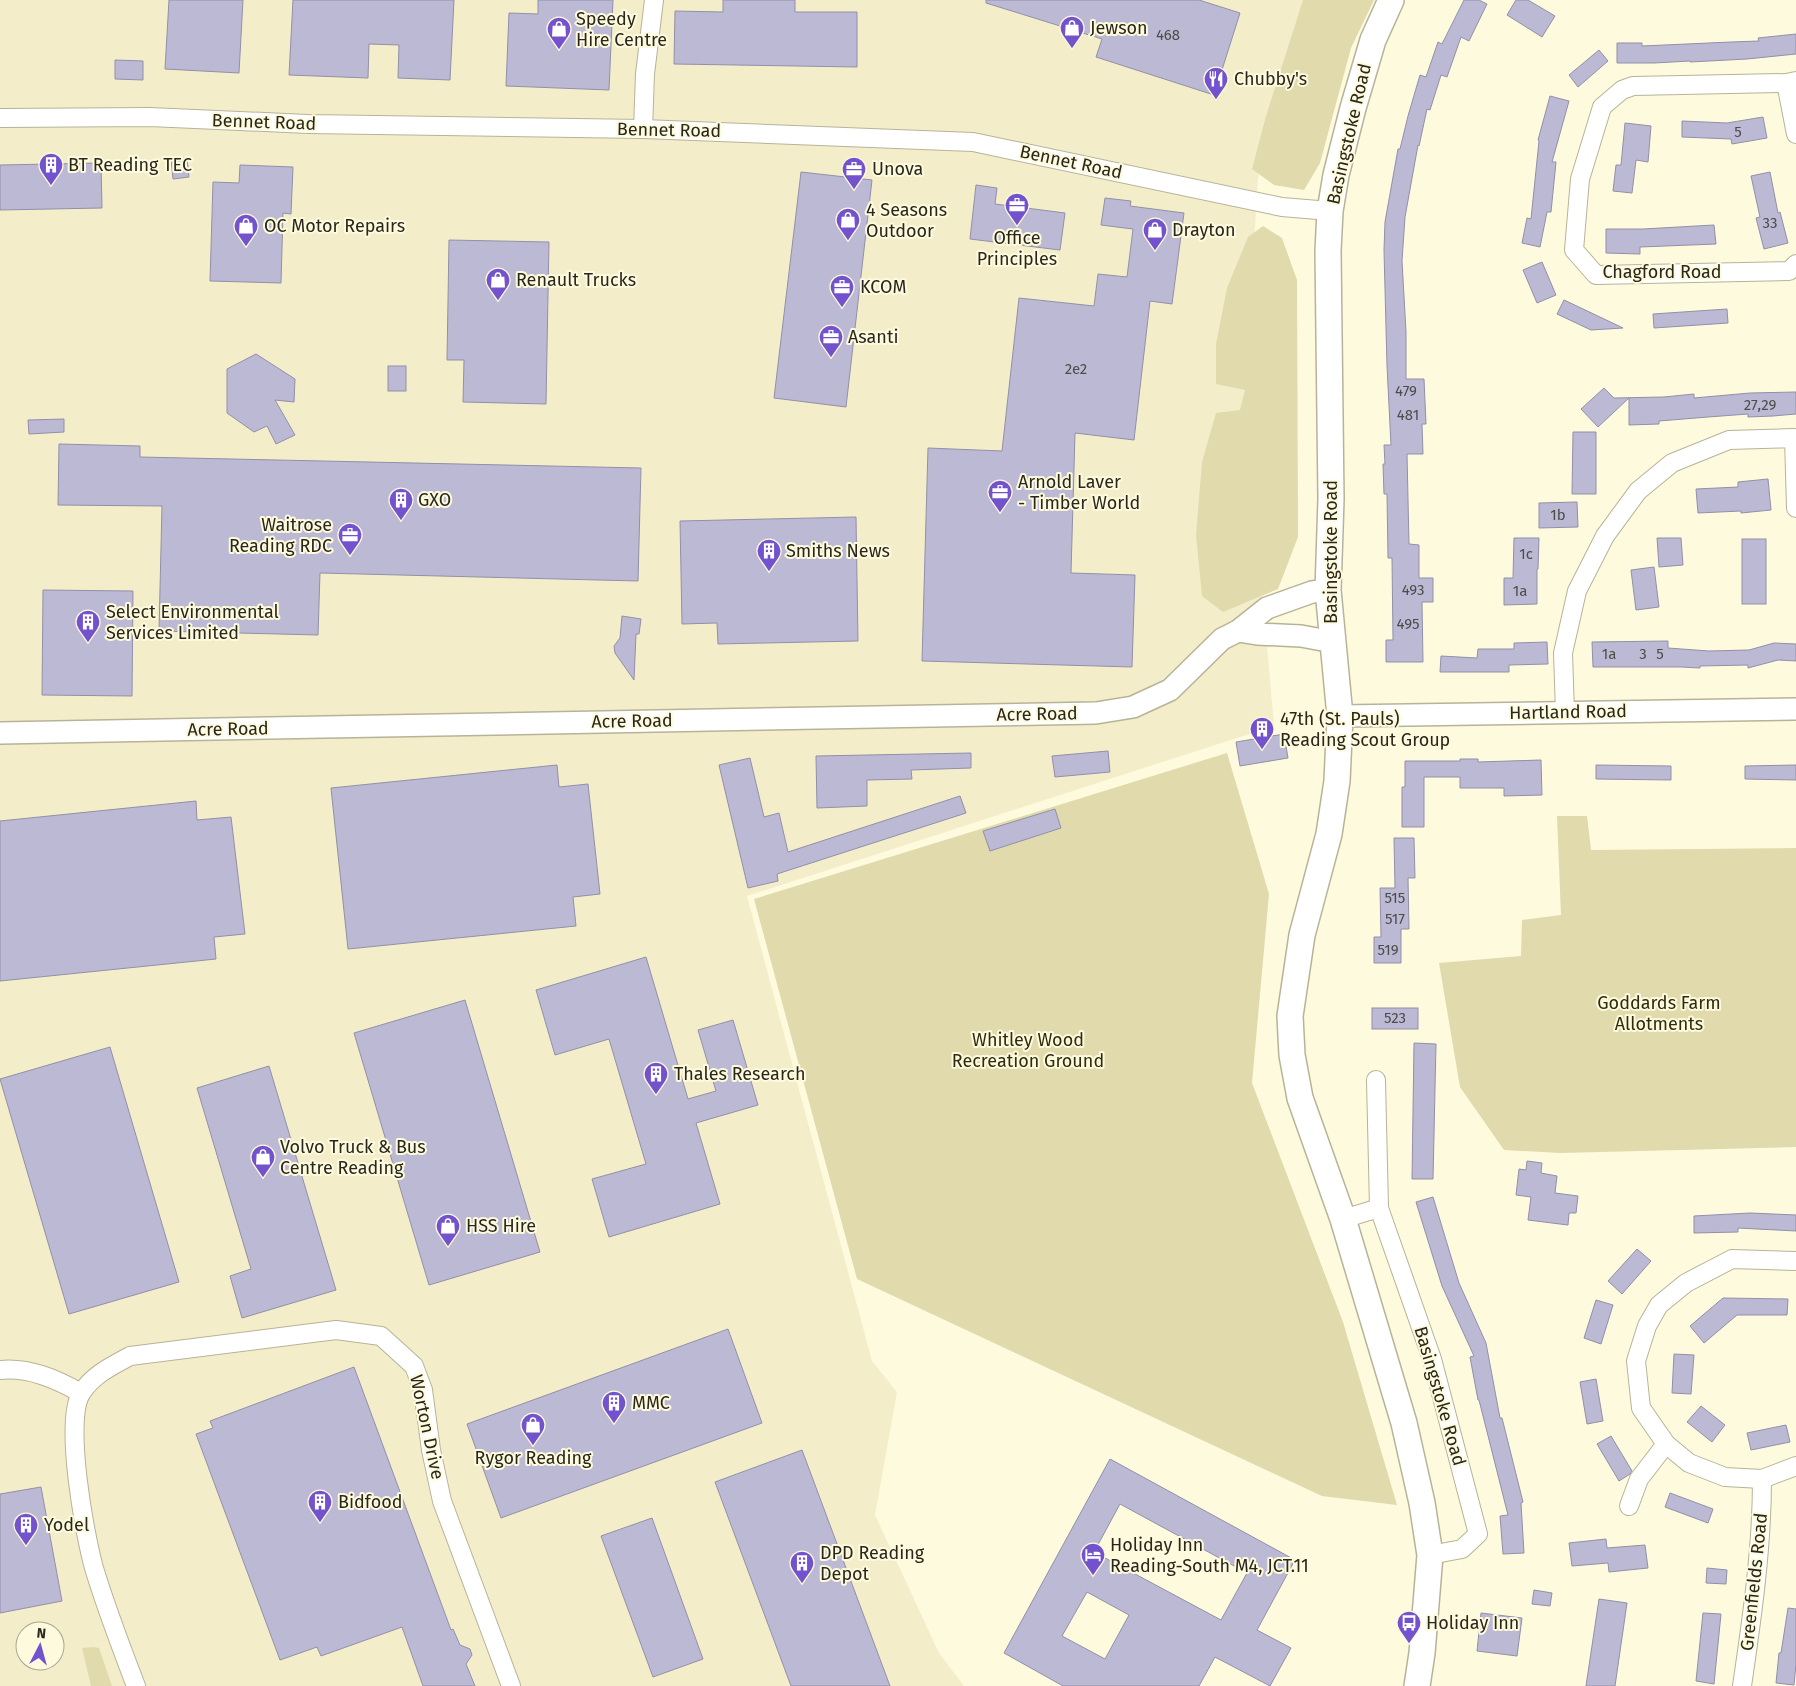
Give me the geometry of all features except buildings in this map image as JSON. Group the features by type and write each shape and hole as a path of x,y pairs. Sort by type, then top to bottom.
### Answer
{"main road":[{"name":"Basingstoke Road","path":"1391,0 1372,40 1336,175 1330,211 1328,251 1331,499 1328,590 1340,716 1337,781 1329,834 1302,935 1290,1016 1292,1055 1300,1098 1343,1219 1404,1423 1422,1503 1430,1554 1422,1653 1417,1686"}],"street":[{"path":"643,129 645,74 654,0"},
{"name":"Chagford Road","path":"1796,134 1791,82 1633,86 1622,90 1602,106 1580,179 1574,250 1596,275 1788,271 1796,264"},
{"name":"Bennet Road","path":"0,118 150,117 308,124 643,129 973,142 1282,207 1330,211"},
{"path":"1565,712 1563,654 1577,591 1605,536 1638,492 1672,463 1729,440 1795,438 1796,508"},
{"name":"Acre Road","path":"0,734 1096,713 1133,708 1170,690 1222,639 1238,631 1267,608 1312,592 1328,590"},
{"path":"1238,631 1301,636 1333,642"},
{"name":"Hartland Road","path":"1340,716 1796,708"},
{"name":"Basingstoke Road","path":"1376,1080 1379,1208 1432,1359 1478,1534 1462,1550 1430,1554"},
{"path":"1343,1219 1379,1208"},
{"path":"1796,1261 1732,1259 1686,1283 1659,1305 1647,1326 1636,1361 1641,1408 1666,1444 1689,1463 1725,1477 1762,1479 1796,1466"},
{"name":"Worton Drive","path":"136,1686 113,1626 94,1565 81,1500 75,1450 74,1420 81,1393 101,1372 130,1356 336,1330 381,1336 414,1366 423,1390 431,1450 442,1501 511,1686"},
{"path":"0,1370 19,1369 31,1372 60,1382 81,1393"},
{"path":"1628,1506 1639,1479 1666,1444"},
{"name":"Greenfields Road","path":"1742,1686 1762,1513 1762,1479"}],"shaded area":[{"path":"0,0 1308,0 1290,47 1258,178 1245,390 1274,726 747,896 872,1361 897,1392 875,1515 939,1653 964,1686 0,1686"}],"green space":[{"path":"1303,0 1374,0 1351,48 1320,163 1304,190 1274,185 1252,169 1266,116"},
{"path":"1263,226 1282,238 1297,280 1298,537 1278,589 1223,612 1202,596 1196,535 1202,462 1216,413 1240,410 1245,390 1216,384 1216,344 1227,288 1248,237"},
{"name":"Whitley Wood Recreation Ground","path":"1227,753 1269,894 1252,1083 1343,1322 1397,1505 1322,1496 857,1279 754,899"},
{"name":"Goddards Farm Allotments","path":"1557,816 1587,816 1591,850 1796,848 1796,1147 1560,1153 1504,1150 1460,1087 1439,963 1521,956 1522,920 1561,915"},
{"path":"82,1648 99,1648 112,1686 91,1686"}],"place":[{"name":"Jewson","path":"1072,49"},
{"name":"Speedy Hire Centre","path":"559,50"},
{"name":"Chubby's","path":"1216,100"},
{"name":"BT Reading TEC","path":"51,186"},
{"name":"Unova","path":"854,190"},
{"name":"Office Principles","path":"1017,226"},
{"name":"4 Seasons Outdoor","path":"848,241"},
{"name":"OC Motor Repairs","path":"246,247"},
{"name":"Drayton","path":"1155,251"},
{"name":"Renault Trucks","path":"498,301"},
{"name":"KCOM","path":"842,308"},
{"name":"Asanti","path":"831,358"},
{"name":"Arnold Laver - Timber World","path":"1000,513"},
{"name":"GXO","path":"401,521"},
{"name":"Waitrose Reading RDC","path":"350,556"},
{"name":"Smiths News","path":"769,572"},
{"name":"Select Environmental Services Limited","path":"88,643"},
{"name":"47th (St. Pauls) Reading Scout Group","path":"1262,750"},
{"name":"Thales Research","path":"656,1095"},
{"name":"Volvo Truck & Bus Centre Reading","path":"263,1178"},
{"name":"HSS Hire","path":"448,1247"},
{"name":"MMC","path":"614,1424"},
{"name":"Rygor Reading","path":"533,1446"},
{"name":"Bidfood","path":"320,1523"},
{"name":"Yodel","path":"26,1546"},
{"name":"Holiday Inn Reading-South M4, JCT.11","path":"1093,1576"},
{"name":"DPD Reading Depot","path":"802,1584"},
{"name":"Holiday Inn","path":"1409,1644"}]}
